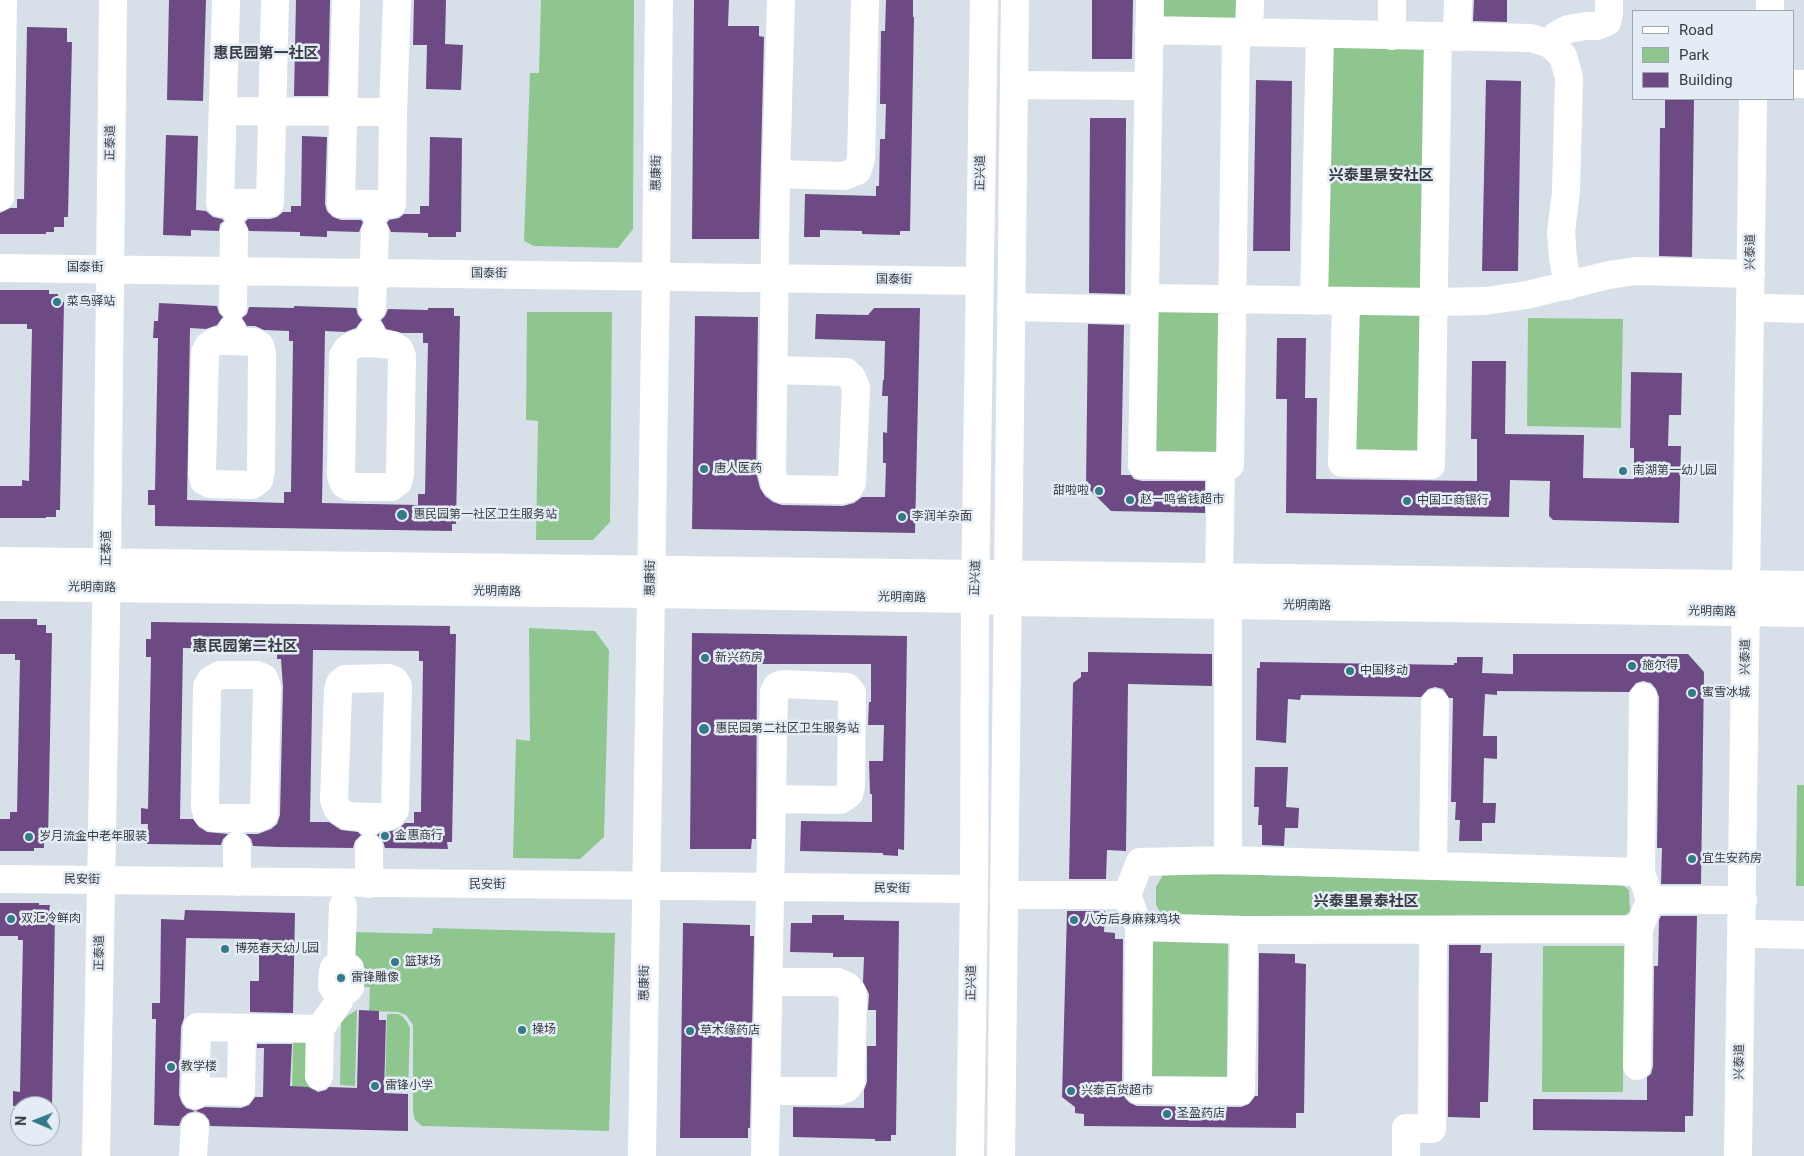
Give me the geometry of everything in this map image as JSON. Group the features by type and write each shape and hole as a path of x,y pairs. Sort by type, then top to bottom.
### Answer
{"street":[{"path":"0,196 3,0"},
{"name":"正泰道","path":"96,1156 107,562 113,0"},
{"path":"226,0 220,203 235,215"},
{"path":"235,215 270,203 275,0"},
{"path":"346,0 341,204 375,216"},
{"path":"375,216 392,204 397,0"},
{"name":"惠康街","path":"642,1156 659,0"},
{"path":"773,370 846,372 852,378 856,388 852,483 849,488 843,490 782,489 775,484 772,472 773,370 775,278 776,174 781,0"},
{"path":"776,174 844,176 857,171 861,160 865,0"},
{"name":"正兴道","path":"970,1156 979,281 984,0"},
{"path":"1001,1156 1015,0"},
{"path":"1150,0 1142,464 1221,466 1230,465 1232,300 1243,32 1250,0"},
{"path":"1392,0 1392,36"},
{"path":"1346,301 1342,463 1432,465 1435,302 1448,36 1458,0"},
{"path":"1550,44 1557,35 1568,29 1597,26 1606,22 1610,0"},
{"path":"1149,30 1532,38 1550,44 1563,56 1569,78 1566,192 1561,232 1568,286"},
{"path":"1314,301 1320,34"},
{"path":"1014,84 1148,86"},
{"name":"兴泰道","path":"1753,100 1751,274 1757,934 1754,1156"},
{"name":"兴泰道","path":"1754,585 1766,308 1769,100"},
{"path":"223,111 394,112"},
{"path":"232,325 260,346 262,353 261,471 259,480 252,485 210,484 204,481 202,473 204,353 208,346 216,341 232,325 235,215"},
{"path":"371,328 399,349 402,356 400,474 398,482 391,487 349,487 344,484 341,476 343,356 347,349 355,344 371,328 375,216"},
{"name":"国泰街","path":"0,268 979,281"},
{"path":"1011,307 1232,300 1435,302 1485,300 1527,295 1609,275 1636,271 1751,274"},
{"path":"1766,308 1804,308"},
{"path":"1218,577 1221,466"},
{"name":"光明南路","path":"0,561 107,562 651,582"},
{"name":"光明南路","path":"0,586 106,588 651,582 976,586 1008,574 1804,585"},
{"name":"光明南路","path":"976,586 1008,602 1804,613"},
{"path":"1228,605 1228,860"},
{"name":"兴泰道","path":"1738,1156 1743,900 1754,612"},
{"path":"257,674 264,678 267,687 264,815 238,828 207,814 205,807 207,687 211,680 220,675 257,674"},
{"path":"388,678 394,680 398,686 395,810 391,815 369,829 342,813 337,808 334,800 338,690 340,684 345,679 388,678"},
{"path":"765,1156 774,692 776,686 783,684 847,687 852,693 851,786 848,794 840,800 772,799"},
{"path":"1636,1066 1639,929 1650,900 1641,872 1643,697"},
{"path":"1433,866 1434,703"},
{"path":"237,882 238,828"},
{"path":"369,829 369,884"},
{"path":"1244,930 1241,1091 1138,1090 1140,927 1127,895 1140,862 1228,860 1641,872"},
{"name":"民安街","path":"0,879 974,890"},
{"path":"1004,895 1127,895"},
{"path":"1650,900 1743,900"},
{"path":"319,1076 320,1029 339,1001 343,906"},
{"path":"1140,927 1244,930 1639,929"},
{"path":"1406,1156 1406,1128 1432,1129 1433,930"},
{"path":"1757,934 1804,934"},
{"path":"767,1091 839,1091 847,1088 851,1082 854,994 847,986 838,982 769,982"},
{"path":"242,1028 241,1092 196,1093 197,1026 320,1029"},
{"path":"193,1156 195,1127"}],"green space":[{"path":"541,0 634,0 633,229 618,248 534,246 524,241 530,73 539,73"},
{"path":"1152,0 1245,0 1245,27 1152,26"},
{"path":"1323,38 1436,40 1431,298 1318,296"},
{"path":"1148,304 1229,305 1227,462 1145,461"},
{"path":"1349,305 1431,307 1427,461 1346,459"},
{"path":"527,312 612,312 610,522 593,540 536,540 538,421 526,420"},
{"path":"1528,318 1623,319 1621,428 1527,426"},
{"path":"529,628 595,631 609,650 604,837 580,859 513,858 516,739 530,741"},
{"path":"1797,785 1804,785 1804,886 1796,886"},
{"path":"1164,873 1620,883 1629,890 1630,911 1620,920 1163,917 1156,905 1156,887"},
{"name":"操场","path":"433,928 615,933 609,1131 422,1126 415,1120 413,1112 413,1025 406,1015 398,1012 369,1011 370,987 354,987 355,932 432,934"},
{"path":"1147,941 1228,942 1227,1087 1146,1087"},
{"path":"1543,946 1624,946 1623,1092 1542,1092"},
{"path":"357,1010 355,1086 340,1085 341,1023 347,1016"},
{"path":"387,1014 402,1016 410,1028 408,1092 385,1092"},
{"path":"293,1041 306,1043 309,1050 316,1082 316,1097 292,1096"}],"building":[{"path":"169,0 206,0 203,101 167,100"},
{"path":"296,0 330,0 328,96 294,96"},
{"path":"414,0 446,0 445,44 463,45 461,90 426,89 427,45 413,45"},
{"path":"694,0 729,0 728,26 759,26 759,36 764,37 759,239 692,239"},
{"path":"886,0 913,0 910,231 900,231 900,235 862,234 862,231 820,230 820,237 804,237 805,194 876,196 876,186 879,186 880,139 885,139 886,104 880,104 881,31 885,31"},
{"path":"1092,0 1133,0 1132,59 1092,59"},
{"path":"1474,0 1507,0 1507,22 1473,21"},
{"path":"27,27 67,28 67,42 72,42 68,217 64,217 64,227 54,227 54,232 46,232 46,234 0,234 0,213 10,208 17,208 17,199 24,199"},
{"path":"1256,80 1292,81 1290,251 1253,251"},
{"path":"1486,80 1521,81 1518,271 1482,271"},
{"path":"1665,100 1694,100 1692,257 1659,256 1660,128 1665,128"},
{"path":"1090,118 1126,118 1125,294 1089,293"},
{"path":"166,135 198,136 196,210 206,211 213,217 222,219 224,221 220,224 219,231 191,230 191,236 163,235"},
{"path":"302,136 327,137 325,204 327,211 333,217 341,220 361,220 363,222 359,232 327,231 327,237 300,236 300,232 249,231 245,222 248,219 270,219 277,217 283,212 291,212 291,206 301,206"},
{"path":"430,137 462,138 461,232 456,232 456,237 428,237 428,233 391,232 387,223 389,220 399,218 404,214 420,214 420,206 429,206"},
{"path":"0,290 49,290 49,294 58,294 58,302 64,302 60,510 56,510 56,517 0,518 0,486 22,486 22,480 29,481 32,329 27,329 27,324 0,324"},
{"path":"159,303 217,306 219,313 223,317 217,325 206,329 190,328 187,500 284,503 284,492 291,492 293,341 289,341 289,331 264,330 255,326 247,326 242,318 247,314 249,307 356,308 362,320 356,328 345,332 325,331 322,503 418,505 418,494 425,494 428,343 423,343 423,333 402,333 386,329 381,320 388,309 428,310 428,308 454,308 454,316 460,316 456,524 452,524 452,531 155,526 155,505 148,505 148,490 155,490 158,338 153,338 154,321 158,321"},
{"path":"874,308 920,308 915,533 692,529 695,316 758,317 756,472 760,488 765,496 773,502 782,505 843,506 854,503 862,497 885,497 886,463 883,463 883,432 887,433 888,396 882,396 885,341 815,339 816,314 868,315"},
{"path":"1088,324 1124,325 1121,475 1131,475 1134,479 1142,481 1205,481 1205,513 1111,511 1086,486"},
{"path":"1277,338 1306,338 1305,398 1317,398 1316,479 1477,481 1477,439 1471,439 1472,361 1506,361 1505,434 1584,435 1583,478 1634,479 1634,448 1630,448 1631,372 1682,373 1681,415 1669,415 1668,446 1681,446 1679,523 1553,520 1549,516 1550,481 1510,480 1509,517 1286,513 1287,399 1276,399"},
{"path":"0,619 37,619 37,625 46,625 46,633 52,633 48,841 44,841 44,848 34,848 34,851 0,851 0,819 10,819 10,812 17,812 20,660 15,660 15,654 0,654"},
{"path":"151,622 450,626 450,634 456,634 452,842 447,842 448,849 385,848 383,841 377,835 397,830 405,823 414,823 414,812 421,812 423,661 419,661 419,651 313,650 310,822 329,822 341,830 358,832 361,835 355,841 353,848 253,846 251,839 246,834 258,834 271,829 277,824 280,815 283,687 281,659 277,659 277,649 183,648 180,819 193,819 199,827 207,832 228,834 223,839 221,845 147,844 148,824 141,824 141,808 148,809 151,657 146,657 146,639 151,639"},
{"path":"692,633 907,636 904,850 898,849 898,856 883,855 883,853 800,851 801,821 872,822 869,761 883,761 884,725 868,725 869,702 871,702 871,664 757,664 756,839 752,839 751,849 690,849"},
{"path":"1088,652 1212,654 1212,686 1128,684 1126,851 1107,850 1106,879 1069,879 1073,683 1081,677 1081,672 1088,672"},
{"path":"1513,654 1688,654 1704,672 1701,884 1661,884 1662,848 1657,848 1659,697 1651,683 1643,681 1636,683 1629,692 1497,691 1497,695 1485,694 1483,736 1497,736 1497,759 1484,758 1483,803 1496,803 1495,823 1482,823 1482,841 1459,841 1460,820 1455,820 1456,802 1451,802 1453,698 1449,698 1443,689 1435,687 1428,689 1421,697 1301,695 1300,700 1288,699 1286,743 1256,740 1257,668 1260,668 1260,662 1454,665 1454,663 1457,663 1457,657 1483,657 1482,673 1513,674"},
{"path":"1255,767 1288,767 1286,807 1299,808 1298,828 1285,828 1284,846 1262,845 1262,825 1258,825 1259,807 1254,807"},
{"path":"0,903 39,903 39,905 50,905 49,913 55,913 52,1096 13,1096 13,1091 20,1092 23,940 18,940 18,936 0,936"},
{"path":"185,910 295,913 293,1013 250,1012 250,981 259,981 259,939 186,938 184,1018 181,1027 179,1095 186,1108 195,1111 205,1107 241,1108 249,1105 255,1097 263,1097 264,1048 257,1048 257,1044 292,1044 290,1086 308,1087 318,1092 329,1087 357,1088 359,1010 379,1011 379,1020 386,1020 384,1093 408,1094 408,1131 210,1126 209,1120 204,1114 196,1111 188,1113 182,1118 179,1126 154,1125 156,1019 152,1019 152,1003 160,1003 161,919 184,920"},
{"path":"1067,911 1105,911 1104,932 1115,933 1115,939 1123,939 1122,1090 1125,1098 1137,1106 1241,1107 1249,1104 1255,1096 1258,1096 1259,953 1295,954 1295,963 1306,964 1304,1113 1296,1113 1296,1128 1084,1126 1084,1114 1075,1113 1075,1107 1062,1097"},
{"path":"812,915 844,915 844,920 899,921 896,1135 891,1135 891,1141 793,1137 793,1107 864,1108 864,1090 867,1082 867,1046 876,1046 876,1010 868,1010 869,994 863,982 864,957 833,957 833,953 790,952 791,923 812,923"},
{"path":"1661,916 1697,916 1693,1116 1685,1116 1685,1132 1533,1130 1533,1099 1647,1100 1647,1077 1651,1074 1653,1066 1654,966 1658,966 1659,920"},
{"path":"683,923 750,925 750,936 754,936 750,1128 748,1128 748,1138 680,1138"},
{"path":"1449,945 1481,945 1480,953 1492,953 1488,1102 1480,1102 1480,1118 1448,1117"}],"place":[{"name":"菜鸟驿站","path":"57,302"},
{"name":"唐人医药","path":"704,469"},
{"name":"南湖第一幼儿园","path":"1623,471"},
{"name":"甜啦啦","path":"1099,491"},
{"name":"赵一鸣省钱超市","path":"1130,500"},
{"name":"中国工商银行","path":"1407,501"},
{"name":"惠民园第一社区卫生服务站","path":"402,515"},
{"name":"李润羊杂面","path":"902,517"},
{"name":"新兴药房","path":"705,658"},
{"name":"施尔得","path":"1632,666"},
{"name":"中国移动","path":"1350,671"},
{"name":"蜜雪冰城","path":"1692,693"},
{"name":"惠民园第二社区卫生服务站","path":"704,729"},
{"name":"金惠商行","path":"385,836"},
{"name":"岁月流金中老年服装","path":"29,837"},
{"name":"宜生安药房","path":"1692,859"},
{"name":"双汇冷鲜肉","path":"11,919"},
{"name":"八方后身麻辣鸡块","path":"1074,920"},
{"name":"博苑春天幼儿园","path":"225,949"},
{"name":"篮球场","path":"395,962"},
{"name":"雷锋雕像","path":"341,978"},
{"name":"操场","path":"522,1030"},
{"name":"草木缘药店","path":"690,1031"},
{"name":"教学楼","path":"171,1067"},
{"name":"雷锋小学","path":"375,1086"},
{"name":"兴泰百货超市","path":"1071,1091"},
{"name":"圣盈药店","path":"1167,1114"}],"district":[{"name":"惠民园第一社区","path":"266,54"},
{"name":"兴泰里景安社区","path":"1381,176"},
{"name":"惠民园第二社区","path":"245,647"},
{"name":"兴泰里景泰社区","path":"1366,902"}]}
